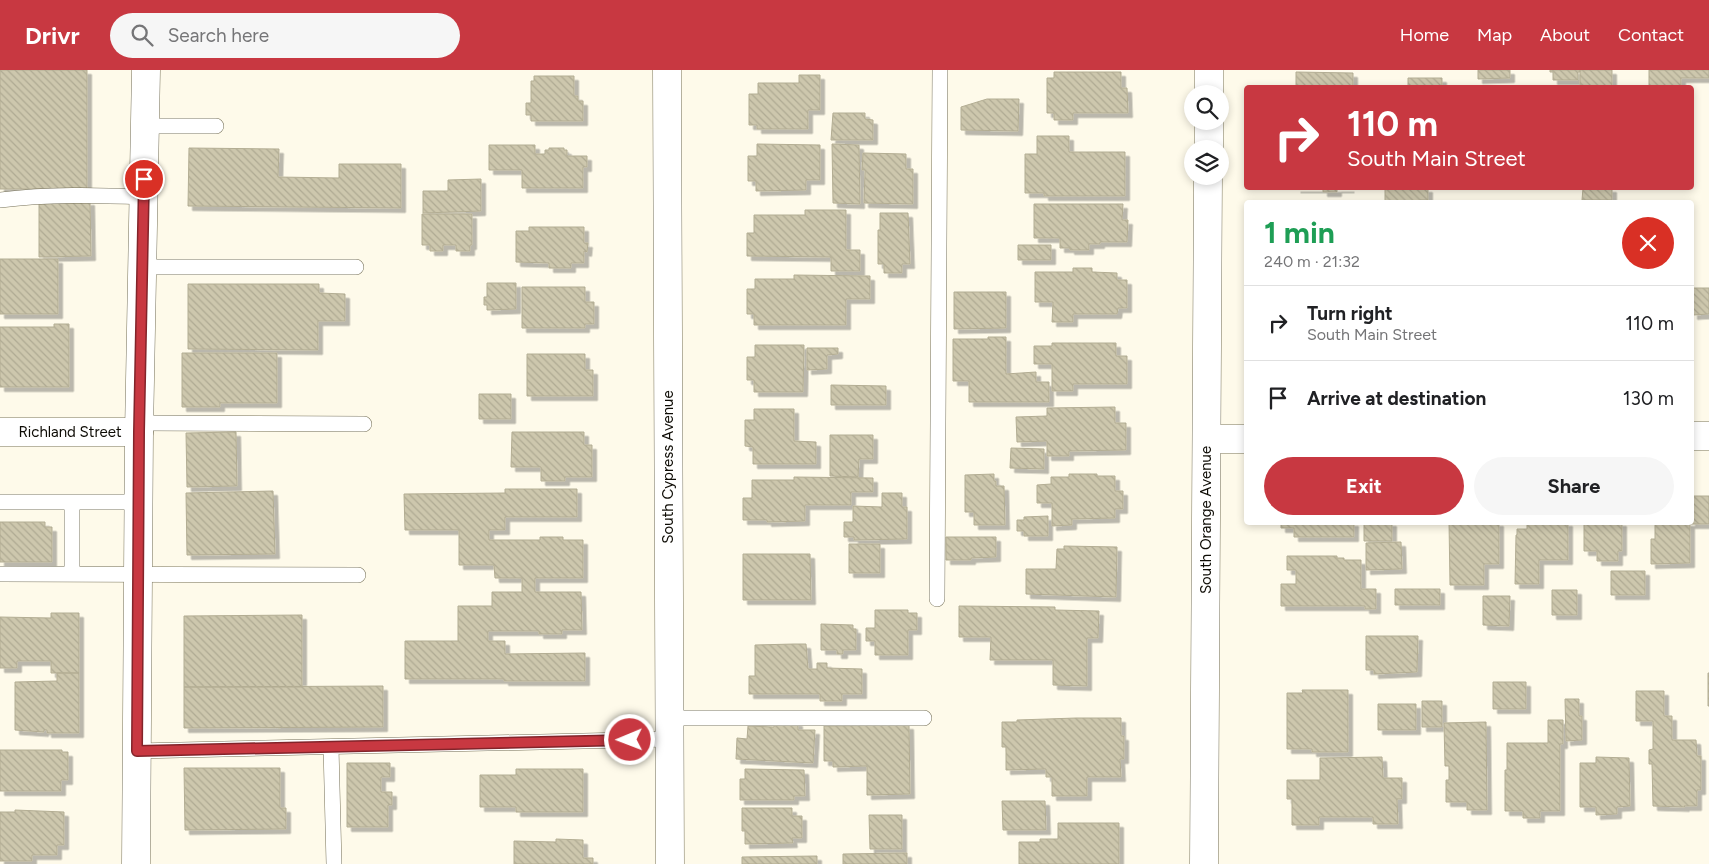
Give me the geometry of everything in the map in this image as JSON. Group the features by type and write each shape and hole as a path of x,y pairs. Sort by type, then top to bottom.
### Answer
{"street":[{"path":"136,864 139,428 146,70"},
{"name":"South Cypress Avenue","path":"667,70 670,864"},
{"path":"1209,70 1209,85"},
{"name":"South Orange Avenue","path":"1204,864 1208,185"},
{"name":"Richland Street","path":"0,432 139,428"},
{"path":"1694,436 1709,436"},
{"path":"1207,439 1244,439"}],"lane":[{"path":"937,599 940,70"},
{"path":"145,126 216,126"},
{"path":"0,200 23,197 83,195 144,197"},
{"path":"143,267 356,267"},
{"path":"139,428 364,424"},
{"path":"0,502 139,502"},
{"path":"72,502 72,574"},
{"path":"0,574 358,575"},
{"path":"137,751 331,747 924,718"},
{"path":"331,747 334,864"}],"building":[{"path":"0,70 87,70 87,189 0,189"},
{"path":"1478,70 1510,70 1510,78 1478,79"},
{"path":"1550,70 1580,70 1580,72 1578,72 1578,80 1553,80 1553,72 1550,72"},
{"path":"1580,70 1612,70 1612,85 1580,85"},
{"path":"1649,70 1709,70 1709,78 1681,78 1681,85 1649,85"},
{"path":"1054,72 1121,72 1121,88 1127,88 1128,113 1073,113 1073,120 1054,120 1054,113 1047,113 1047,78 1054,78"},
{"path":"1296,72 1353,73 1353,85 1296,85"},
{"path":"799,75 820,75 820,110 808,110 808,129 757,129 757,125 749,125 749,94 758,94 758,83 799,83"},
{"path":"534,76 574,76 574,96 578,96 578,101 583,101 583,121 531,121 531,115 526,115 526,103 531,103 531,81 534,81"},
{"path":"1408,78 1442,78 1442,85 1408,85"},
{"path":"987,99 1019,99 1018,131 961,130 961,107"},
{"path":"833,113 865,113 865,119 873,120 873,140 831,140"},
{"path":"1037,136 1069,136 1069,152 1125,152 1125,196 1044,196 1044,193 1025,193 1025,154 1037,154"},
{"path":"757,144 820,145 820,180 806,180 806,190 756,191 756,181 748,181 748,156 757,156"},
{"path":"832,144 859,145 860,204 833,203"},
{"path":"489,145 535,145 535,154 545,154 545,150 549,150 549,148 564,148 564,150 567,150 567,156 587,156 587,167 583,167 583,188 522,188 522,170 489,170"},
{"path":"189,148 279,149 278,177 339,178 339,164 401,164 401,208 188,206"},
{"path":"863,153 906,154 906,169 913,169 913,204 864,203 865,170 862,170"},
{"path":"481,179 481,211 423,213 423,191 448,191 448,180"},
{"path":"1323,190 1337,190 1337,192 1323,192"},
{"path":"1385,190 1428,190 1428,200 1385,200"},
{"path":"1583,190 1612,190 1612,200 1582,200"},
{"path":"90,201 91,256 39,257 39,202"},
{"path":"1034,204 1123,204 1122,220 1128,220 1127,242 1100,242 1100,244 1089,244 1089,250 1070,250 1070,248 1060,248 1060,238 1034,238"},
{"path":"805,210 846,210 846,250 860,250 860,271 831,271 831,257 747,256 747,233 754,233 754,215 805,215"},
{"path":"880,213 908,213 910,264 902,264 902,273 884,273 884,264 878,264"},
{"path":"422,214 472,214 472,245 470,245 470,251 456,251 456,245 443,245 443,251 430,251 430,245 422,245"},
{"path":"529,227 584,227 584,243 588,243 587,252 584,251 584,263 571,263 571,268 549,268 549,263 516,262 516,231 529,231"},
{"path":"1018,245 1051,245 1051,260 1018,260"},
{"path":"0,259 58,259 58,314 0,314"},
{"path":"1073,268 1092,268 1092,272 1117,273 1117,280 1127,280 1127,308 1118,308 1117,314 1073,314 1073,322 1052,322 1053,302 1035,302 1035,272 1073,272"},
{"path":"794,275 870,276 870,299 846,299 846,325 754,325 754,314 747,314 747,289 755,289 755,279 794,279"},
{"path":"487,283 516,283 516,309 487,310 487,305 484,305 484,297 487,297"},
{"path":"188,284 319,284 319,293 345,294 345,321 318,321 318,350 188,349"},
{"path":"522,287 585,287 585,302 594,302 594,324 585,324 585,328 522,328"},
{"path":"1694,288 1709,288 1709,314 1694,315"},
{"path":"954,292 1006,292 1006,328 954,329"},
{"path":"54,324 69,324 69,387 0,387 0,327 54,327"},
{"path":"988,337 1006,337 1006,374 1036,372 1036,382 1049,382 1049,402 969,402 969,381 953,381 953,339 988,339"},
{"path":"1052,343 1116,343 1116,356 1127,356 1127,384 1073,384 1073,391 1052,391 1052,364 1034,364 1034,346 1052,346"},
{"path":"755,345 804,345 803,392 754,392 754,380 747,380 747,357 755,357"},
{"path":"807,348 838,348 838,354 827,355 827,369 807,370"},
{"path":"182,353 277,353 277,403 220,403 220,407 182,407"},
{"path":"527,354 585,354 585,370 593,370 593,396 527,396"},
{"path":"831,385 886,386 886,405 831,405"},
{"path":"479,394 511,394 511,419 479,419"},
{"path":"1115,407 1115,423 1126,423 1126,450 1069,451 1069,456 1047,456 1047,441 1017,442 1016,417 1047,416 1047,408"},
{"path":"754,409 794,409 794,441 816,442 816,464 753,464 753,447 745,446 745,420 754,420"},
{"path":"236,432 237,486 187,487 186,433"},
{"path":"512,432 584,432 584,445 592,445 592,477 565,477 565,481 541,481 541,467 511,467"},
{"path":"830,435 873,435 873,459 859,459 858,477 830,476"},
{"path":"1011,448 1044,449 1044,469 1010,468"},
{"path":"994,474 996,486 1004,486 1005,525 974,525 974,512 965,512 965,475"},
{"path":"1069,474 1115,476 1115,491 1123,491 1123,509 1115,509 1115,518 1072,519 1072,525 1052,526 1052,503 1037,503 1037,485 1051,484 1051,477 1069,477"},
{"path":"794,477 873,478 873,492 851,492 851,505 805,505 805,521 767,522 767,520 743,520 743,498 752,498 752,480 794,480"},
{"path":"505,489 577,489 577,517 505,517 505,530 489,530 489,540 540,540 540,537 563,537 563,540 583,540 583,578 535,578 535,592 581,592 582,630 562,630 562,634 539,634 539,631 488,631 488,641 505,641 505,654 585,653 585,681 405,679 405,641 458,641 458,606 492,606 492,592 522,592 522,578 495,578 494,565 459,565 459,530 405,530 404,494 505,493"},
{"path":"273,491 275,554 187,555 186,493"},
{"path":"882,493 902,493 902,507 907,507 907,539 854,540 854,537 844,537 844,522 853,522 853,506 882,507"},
{"path":"1694,496 1709,496 1709,524 1694,524"},
{"path":"1048,516 1048,536 1024,536 1024,531 1017,531 1017,520 1024,520 1024,517"},
{"path":"0,522 45,522 45,527 52,527 52,562 0,562"},
{"path":"1281,525 1354,525 1354,537 1294,537 1294,528 1281,528"},
{"path":"1364,525 1392,525 1392,541 1364,541"},
{"path":"1449,525 1499,525 1499,564 1484,564 1484,585 1450,585"},
{"path":"1527,525 1568,525 1568,560 1539,560 1539,584 1515,584 1517,529 1527,529"},
{"path":"1584,525 1622,525 1622,551 1618,551 1618,561 1597,561 1597,551 1584,551"},
{"path":"1655,525 1690,525 1690,563 1651,564 1651,539 1655,539"},
{"path":"946,537 996,537 996,557 946,560"},
{"path":"1401,542 1402,569 1366,570 1366,543"},
{"path":"849,544 880,544 880,573 849,573"},
{"path":"1064,546 1117,547 1116,597 1026,594 1026,569 1056,569 1057,549 1064,549"},
{"path":"743,554 810,554 811,600 743,600"},
{"path":"1287,556 1337,556 1337,558 1344,558 1344,560 1361,560 1361,589 1376,589 1376,609 1365,609 1365,606 1281,606 1281,584 1296,584 1296,570 1287,570"},
{"path":"1611,571 1645,571 1645,595 1611,595"},
{"path":"1395,589 1440,589 1440,605 1395,605"},
{"path":"1552,590 1577,590 1577,615 1552,615"},
{"path":"1483,596 1510,596 1509,626 1483,625"},
{"path":"959,606 1055,607 1055,610 1099,611 1098,638 1087,638 1087,686 1053,685 1053,660 990,660 991,637 959,637"},
{"path":"875,610 908,610 908,613 917,613 917,630 908,630 908,655 875,655 875,641 866,641 866,628 875,628"},
{"path":"51,613 79,613 79,673 51,673 51,661 17,661 17,668 0,668 0,617 51,618"},
{"path":"302,615 302,687 184,687 184,616"},
{"path":"821,624 853,625 853,629 856,629 856,650 843,650 843,654 837,654 837,650 821,650"},
{"path":"1366,636 1418,636 1417,672 1374,674 1374,670 1366,670"},
{"path":"806,644 808,669 817,669 817,663 827,663 827,668 862,669 862,694 842,694 842,701 820,701 820,694 749,694 749,676 755,676 755,645"},
{"path":"57,673 79,673 79,733 15,730 15,682 57,681"},
{"path":"1709,673 1709,706 1708,706"},
{"path":"1493,682 1526,682 1526,709 1493,709"},
{"path":"383,686 383,727 184,728 184,687"},
{"path":"1302,690 1348,690 1348,752 1312,752 1312,749 1287,749 1287,693 1303,693"},
{"path":"1636,691 1664,691 1664,716 1672,716 1672,740 1696,740 1697,756 1701,756 1701,790 1697,790 1697,806 1653,806 1652,764 1649,764 1649,750 1653,749 1653,721 1636,721"},
{"path":"1565,699 1579,699 1579,716 1582,716 1582,740 1566,741"},
{"path":"1422,701 1442,701 1442,727 1422,727"},
{"path":"1378,704 1416,704 1416,730 1378,730"},
{"path":"1076,718 1121,718 1121,736 1124,736 1124,759 1120,759 1121,777 1087,777 1087,796 1052,796 1052,777 1046,777 1046,769 1006,770 1006,747 1002,747 1002,722"},
{"path":"774,720 798,722 798,730 815,730 813,763 736,759 737,738 747,739 748,726 774,727"},
{"path":"1548,720 1563,720 1563,744 1560,744 1560,811 1540,811 1540,818 1523,818 1523,811 1505,811 1507,743 1548,743"},
{"path":"1486,722 1487,810 1467,810 1467,802 1446,802 1446,780 1449,780 1449,766 1445,766 1444,723"},
{"path":"909,725 910,794 867,795 867,766 833,767 833,761 824,761 824,726"},
{"path":"0,750 62,750 62,752 68,752 68,780 61,780 61,791 0,791"},
{"path":"1382,757 1383,778 1402,778 1402,799 1397,799 1398,824 1373,824 1373,817 1319,817 1319,825 1292,825 1292,799 1287,799 1287,780 1320,780 1320,758"},
{"path":"1596,757 1629,758 1630,806 1617,807 1617,814 1596,815 1596,807 1580,807 1580,763 1596,763"},
{"path":"347,763 390,763 390,777 381,777 381,792 392,792 392,805 388,805 388,827 347,827"},
{"path":"184,768 280,768 280,808 286,808 286,829 185,830"},
{"path":"516,769 583,769 583,812 516,812 516,807 480,807 480,775 516,775"},
{"path":"745,769 804,770 805,796 794,796 794,800 740,800 740,779 745,779"},
{"path":"1002,801 1045,801 1046,830 1003,830"},
{"path":"742,808 792,808 792,816 802,816 802,838 792,838 793,843 745,844 745,831 742,831"},
{"path":"15,810 64,812 64,845 57,845 57,855 32,855 32,861 0,861 0,812 15,812"},
{"path":"869,815 902,815 902,849 870,849"},
{"path":"1058,823 1119,823 1119,864 1019,864 1019,842 1040,842 1040,839 1058,839"},
{"path":"556,839 583,840 583,858 593,858 593,864 514,864 514,841 556,842"},
{"path":"907,853 907,864 843,864 843,854"},
{"path":"817,856 817,864 742,864 742,857"}],"route":[{"path":"144,179 139,432 137,751 630,740"}]}
